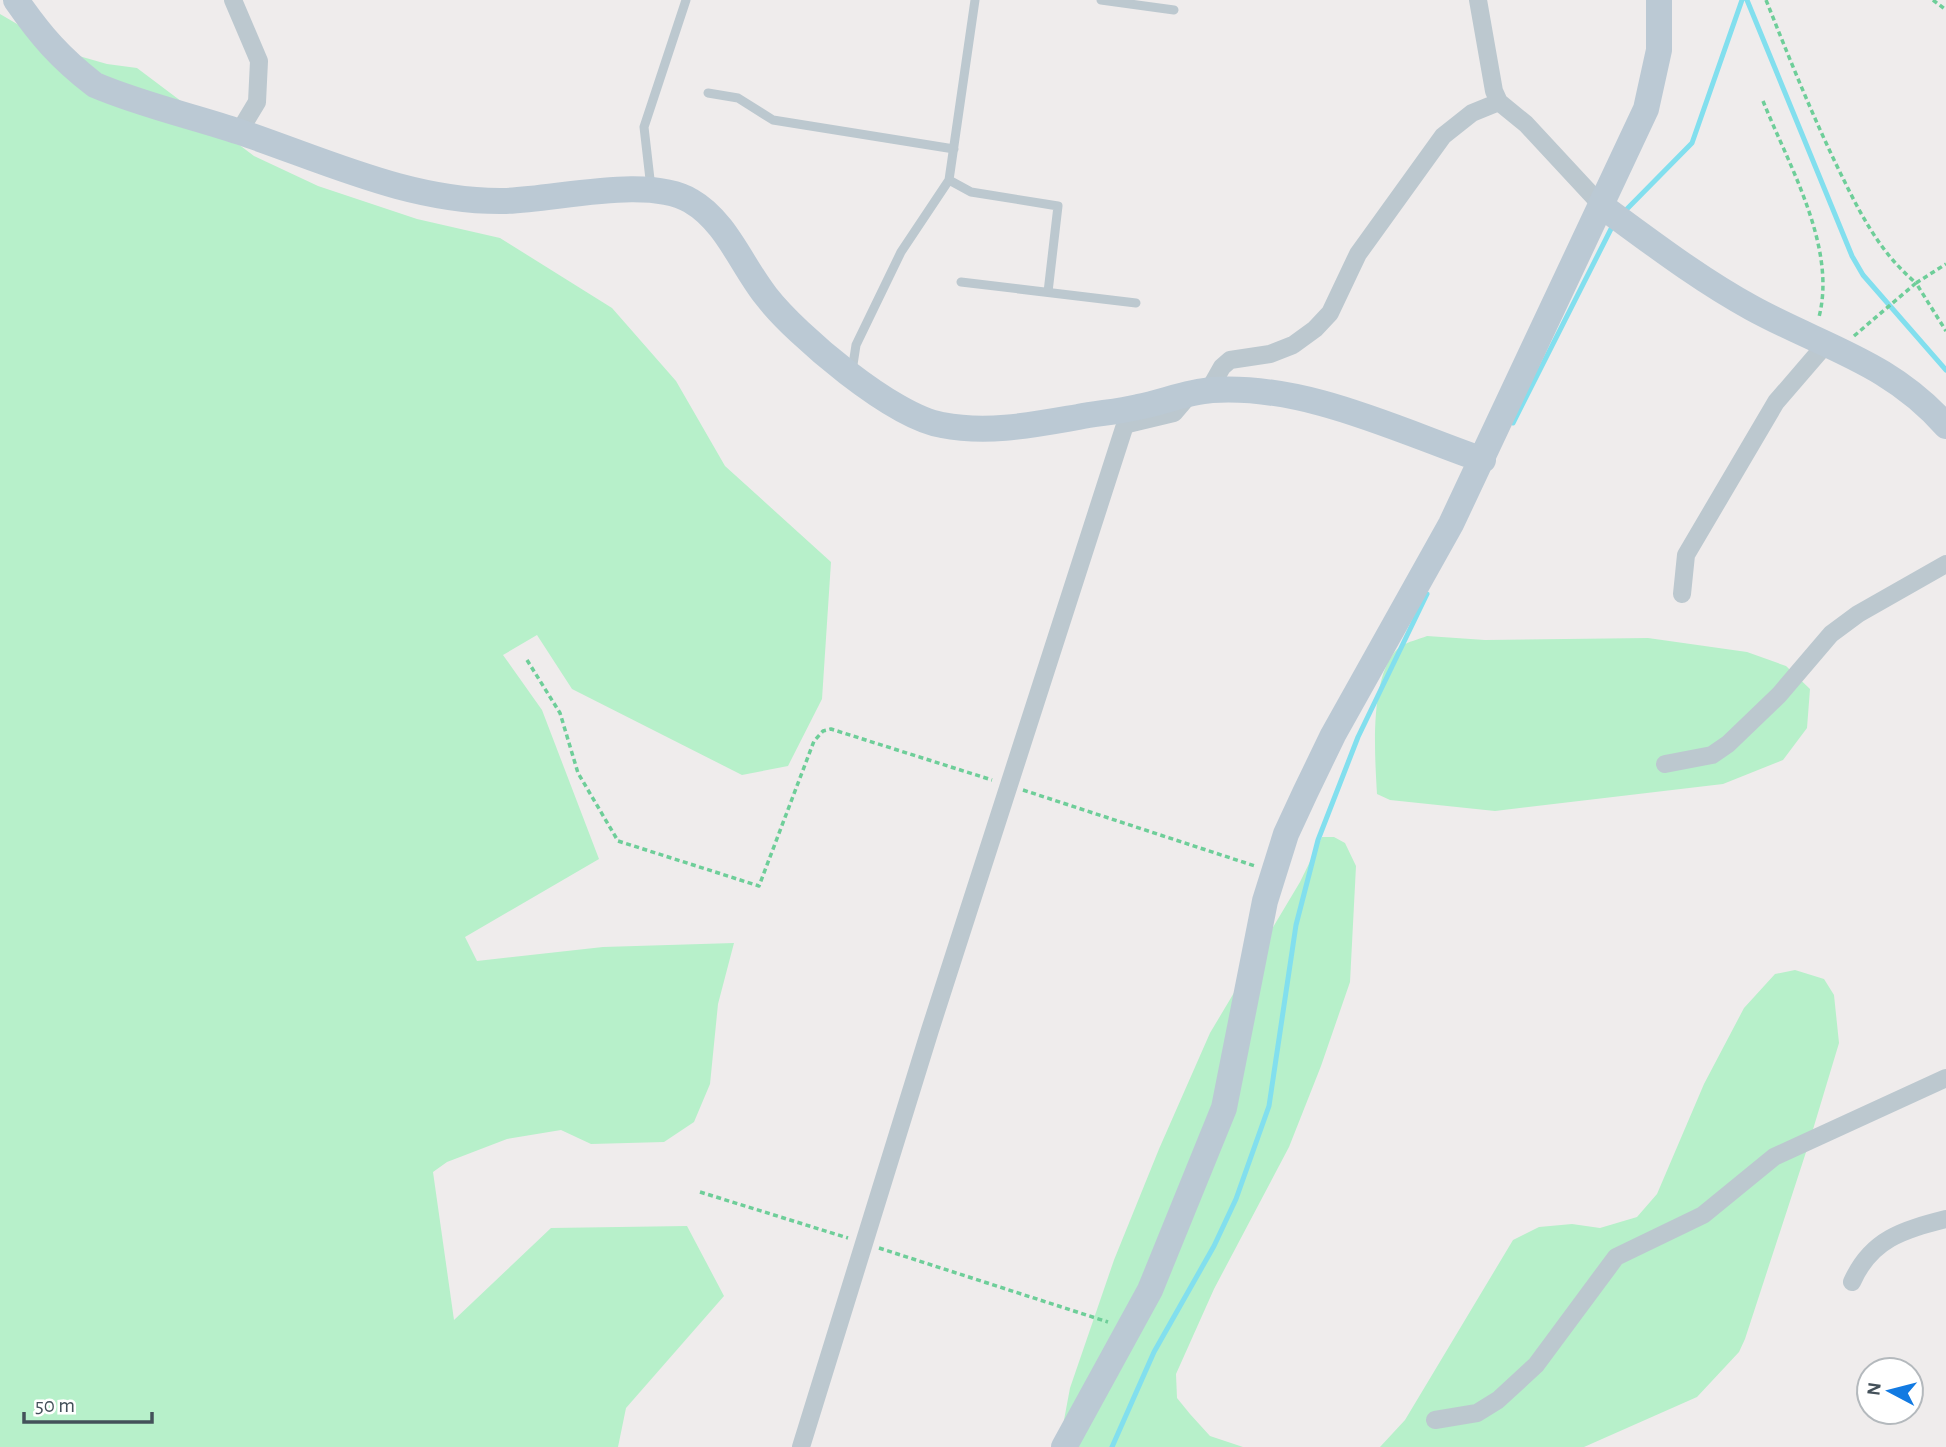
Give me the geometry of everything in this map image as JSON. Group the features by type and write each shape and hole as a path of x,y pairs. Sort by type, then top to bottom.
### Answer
{"street":[{"path":"16,0 43,40 61,59 95,85 123,97 239,132 401,187 460,200 539,201 651,189 692,201 725,235 767,298 800,333 895,406 937,425 979,430 1135,408 1200,392 1276,392 1339,409 1483,460"},
{"path":"233,0 259,61 257,102 239,132"},
{"path":"1478,0 1494,91 1499,102 1526,124 1602,206 1681,263 1750,307 1900,382 1946,426"},
{"path":"1064,1447 1150,1290 1224,1108 1265,901 1304,793 1333,735 1451,524 1483,460 1602,206 1654,83 1659,50 1659,0"},
{"path":"801,1447 1124,428 1128,424 1174,413 1200,392 1230,360 1270,354 1293,345 1315,329 1330,313 1358,254 1443,136 1472,113 1499,102"},
{"path":"1682,594 1686,555 1776,402 1820,342"},
{"path":"1665,764 1712,755 1728,744 1779,695 1831,634 1858,614 1946,564"},
{"path":"1435,1420 1477,1413 1498,1400 1536,1365 1616,1257 1703,1215 1774,1157 1946,1078"},
{"path":"1852,1282 1861,1261 1883,1240 1946,1219"}],"lane":[{"path":"651,189 644,127 686,0"},
{"path":"852,373 856,345 901,252 949,180 975,0"},
{"path":"1101,0 1174,10"},
{"path":"708,93 738,97 773,120 954,149"},
{"path":"949,180 971,192 1058,206 1048,292"},
{"path":"961,282 1136,303"}],"path":[{"path":"1766,0 1811,112 1871,234 1897,267 1916,283 1946,331"},
{"path":"1933,0 1946,10"},
{"path":"1763,101 1817,236 1823,263 1824,296 1820,342"},
{"path":"1863,329 1916,283 1946,264"},
{"path":"527,660 560,713 578,773 618,841 759,886 814,741 823,731 831,729 1274,872"},
{"path":"700,1192 1130,1329"}],"green space":[{"path":"0,14 65,52 107,64 137,68 254,156 318,186 417,219 500,238 612,308 676,381 725,466 831,562 822,699 788,766 742,775 572,689 537,635 503,655 542,710 599,859 465,937 477,961 603,947 734,943 718,1004 710,1084 694,1122 664,1142 591,1144 561,1130 507,1139 447,1162 433,1172 454,1320 551,1228 687,1226 724,1296 626,1408 618,1447 0,1447"},
{"path":"1427,636 1485,640 1648,638 1747,652 1786,666 1810,689 1807,728 1783,760 1723,784 1495,811 1390,800 1377,794 1375,738 1378,694 1390,658 1401,646"},
{"path":"1322,837 1334,837 1345,843 1356,866 1350,982 1289,1147 1214,1289 1176,1374 1177,1398 1210,1436 1243,1447 1059,1447 1070,1388 1114,1260 1159,1149 1210,1033 1300,882"},
{"path":"1795,970 1824,979 1834,995 1839,1043 1808,1146 1739,1352 1697,1397 1584,1447 1380,1447 1405,1420 1513,1240 1539,1227 1572,1224 1600,1228 1637,1217 1657,1194 1704,1084 1744,1008 1775,974"}],"waterway":[{"path":"1623,213 1692,143 1742,0"},
{"path":"1747,0 1852,256 1863,275 1946,370"},
{"path":"1513,423 1614,223"},
{"path":"1112,1447 1154,1352 1214,1246 1236,1199 1269,1106 1296,925 1318,840 1358,737 1427,594"}]}
